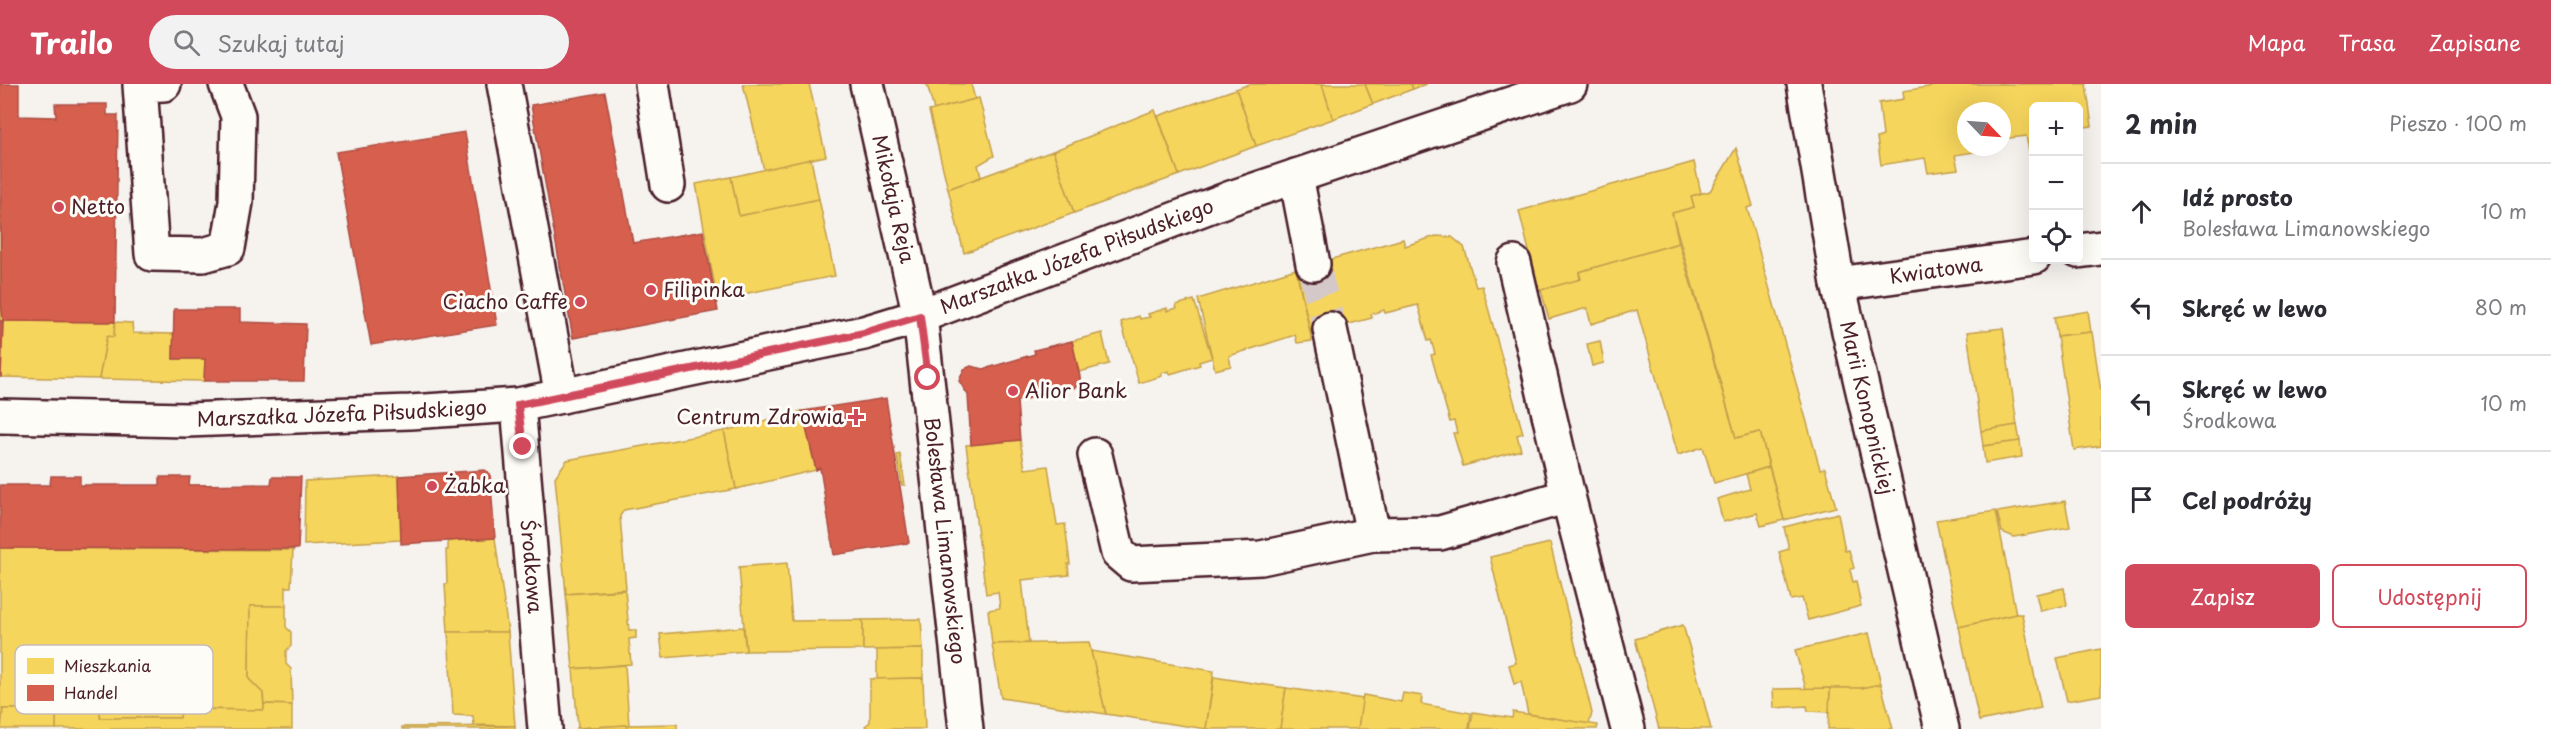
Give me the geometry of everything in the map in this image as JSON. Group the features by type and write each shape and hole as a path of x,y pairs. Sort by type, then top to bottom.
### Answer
{"street":[{"path":"164,84 140,85 152,254 203,255 228,248 236,202 238,116 226,84"},
{"path":"504,84 562,396"},
{"path":"652,84 668,185"},
{"name":"Mikołaja Reja","path":"867,84 920,316"},
{"name":"Marszałka Józefa Piłsudskiego","path":"0,416 186,420 410,412 518,405 864,333 920,316 1231,198 1570,84"},
{"name":"Marii Konopnickiej","path":"1804,84 1838,284 1942,729"},
{"path":"1296,176 1313,264"},
{"path":"2083,250 2101,248"},
{"name":"Kwiatowa","path":"1838,284 2029,258"},
{"path":"1514,263 1568,496 1628,729"},
{"name":"Bolesława Limanowskiego","path":"920,316 966,729"},
{"path":"1330,329 1372,534"},
{"name":"Środkowa","path":"518,405 545,729"},
{"path":"1095,455 1118,553 1131,564 1261,558 1372,534 1440,533 1568,496"}],"building: Mieszkania":[{"path":"743,84 809,84 826,156 764,170"},
{"path":"927,84 971,84 975,99 934,110"},
{"path":"1250,84 1322,84 1333,119 1256,146 1236,89"},
{"path":"1322,84 1365,84 1373,104 1333,119"},
{"path":"1365,84 1411,84 1413,89 1373,104"},
{"path":"1411,84 1427,84 1413,89"},
{"path":"1946,84 2086,84 2092,126 2083,127 2083,102 2029,102 2029,151 2026,136 2011,138 2011,102 1957,102 1957,155 1955,155 1958,169 1928,173 1925,158 1881,165 1877,138 1883,136 1879,103 1904,99 1903,91"},
{"path":"1236,89 1256,146 1179,175 1158,116"},
{"path":"979,98 994,156 978,165 981,177 948,189 929,111"},
{"path":"1155,110 1179,175 1074,213 1053,151"},
{"path":"1736,148 1753,206 1747,208 1820,469 1825,468 1836,507 1784,520 1760,432 1736,438 1672,213 1694,207 1691,196 1710,191"},
{"path":"1053,151 1074,213 964,253 948,189"},
{"path":"811,159 819,199 817,201 739,216 731,177"},
{"path":"1694,162 1701,193 1691,196 1694,207 1672,213 1679,243 1579,272 1580,280 1539,291 1519,211"},
{"path":"731,177 739,216 819,199 835,276 717,299 696,184"},
{"path":"0,198 1,301 3,321 0,321"},
{"path":"1436,236 1452,237 1464,247 1476,287 1482,286 1523,433 1517,435 1521,450 1463,466 1453,433 1457,433 1454,421 1450,422 1431,355 1435,354 1431,340 1428,341 1418,305 1385,313 1384,310 1371,314 1372,318 1311,334 1296,269 1403,239 1405,246"},
{"path":"1679,243 1736,438 1760,432 1769,467 1714,483 1703,447 1678,455 1637,310 1591,324 1587,308 1549,319 1541,290 1581,279 1579,272"},
{"path":"1296,269 1312,341 1297,343 1295,335 1229,356 1231,366 1215,370 1198,299"},
{"path":"1194,300 1212,358 1199,362 1200,365 1170,374 1169,371 1161,373 1162,376 1139,383 1121,322 1139,316 1140,319 1150,317 1148,314 1167,308 1167,311 1177,308 1176,305"},
{"path":"2088,311 2091,332 2057,336 2054,317"},
{"path":"3,321 115,322 114,337 107,336 99,379 1,377"},
{"path":"115,322 132,323 133,333 174,334 173,359 205,359 204,381 99,379 107,336 114,337"},
{"path":"2003,328 2017,425 1981,431 1967,332"},
{"path":"2092,332 2101,392 2101,446 2074,450 2057,336"},
{"path":"1102,333 1109,364 1079,372 1072,341"},
{"path":"1600,341 1604,363 1592,366 1587,344"},
{"path":"802,411 816,470 736,489 724,431"},
{"path":"2017,425 2020,441 1983,446 1981,431"},
{"path":"724,431 736,489 624,510 620,516 626,589 566,594 555,477 567,460"},
{"path":"1020,440 1025,469 1048,466 1057,525 1065,524 1070,564 1068,564 1069,575 1022,580 1029,643 992,644 988,610 1000,608 998,592 986,594 966,445"},
{"path":"2020,441 2022,457 1985,463 1983,446"},
{"path":"900,454 905,485 902,485 897,455"},
{"path":"1769,467 1784,520 1761,526 1757,513 1723,522 1717,499 1750,489 1746,474"},
{"path":"399,476 401,540 304,545 305,481"},
{"path":"2065,501 2070,527 2014,537 2002,532 1997,512"},
{"path":"1996,511 2016,614 1959,627 1936,520"},
{"path":"1838,513 1845,551 1849,550 1854,568 1850,570 1853,582 1856,581 1861,606 1808,620 1802,598 1791,600 1779,552 1789,549 1784,527"},
{"path":"495,538 508,632 448,632 445,584 447,584 448,541"},
{"path":"1550,543 1592,713 1589,724 1528,714 1521,682 1514,684 1509,665 1516,663 1490,557"},
{"path":"0,548 293,550 291,587 286,587 286,606 250,606 249,679 263,693 264,710 213,709 213,645 15,645 15,709 0,709"},
{"path":"787,563 792,621 863,620 863,650 746,651 739,567"},
{"path":"2064,588 2067,605 2040,611 2036,594"},
{"path":"625,590 629,630 636,630 636,638 629,639 631,664 573,669 566,594"},
{"path":"250,606 286,606 286,627 291,632 291,646 286,651 286,664 291,669 292,705 264,704 263,693 249,679"},
{"path":"2022,614 2041,708 1979,721 1959,627"},
{"path":"921,619 923,649 863,650 863,620"},
{"path":"1683,625 1711,729 1659,729 1635,639"},
{"path":"743,627 746,651 663,658 660,634"},
{"path":"448,632 508,632 515,726 474,725 473,716 453,715"},
{"path":"1869,633 1881,684 1862,688 1806,689 1795,650"},
{"path":"1089,642 1106,714 1001,698 992,644"},
{"path":"923,649 923,678 877,679 877,650"},
{"path":"2101,649 2101,695 2067,701 2057,658"},
{"path":"1091,651 1214,671 1206,729 1106,714"},
{"path":"625,665 629,725 578,728 573,669"},
{"path":"1214,677 1286,688 1280,729 1206,729"},
{"path":"923,678 925,729 869,729 865,726 870,722 870,679"},
{"path":"1881,684 1893,729 1828,729 1830,688 1862,688"},
{"path":"1286,688 1363,699 1358,729 1280,729"},
{"path":"1830,688 1829,712 1808,711 1807,706 1774,708 1773,689"},
{"path":"1403,693 1422,696 1421,704 1471,713 1469,729 1358,729 1363,695 1401,702"},
{"path":"264,704 292,705 292,729 56,729 56,714 100,714 100,718 180,718 180,714 213,714 213,709 264,710"},
{"path":"0,709 3,709 1,729 0,729"},
{"path":"3,709 15,709 15,714 56,714 56,729 1,729"},
{"path":"1473,712 1512,718 1513,712 1598,725 1597,729 1470,729"},
{"path":"100,714 180,714 180,718 100,718"},
{"path":"677,724 677,729 627,729 626,725"},
{"path":"626,725 627,729 576,728 578,728"},
{"path":"515,726 515,729 402,729 402,727"}],"building: Handel":[{"name":"Netto","path":"0,84 19,84 19,116 56,117 55,104 107,104 107,115 118,115 115,322 3,321"},
{"path":"605,92 633,243 703,231 718,311 573,338 531,105"},
{"path":"465,132 497,325 371,345 336,152"},
{"path":"174,309 240,309 240,322 306,324 304,381 204,381 205,359 173,359"},
{"path":"0,321 3,321 1,377 0,377"},
{"name":"Alior Bank","path":"1072,341 1082,386 1017,401 1020,440 971,445 968,395 959,381 964,369 971,366 984,369 1035,354 1034,350"},
{"path":"886,398 909,543 834,555 820,468 816,470 802,411"},
{"path":"485,470 490,474 495,538 401,544 399,476"},
{"path":"51,476 80,476 80,485 160,485 160,477 190,477 189,485 271,484 272,477 301,477 298,549 0,548 0,485 50,485"}],"tunnel":[{"path":"1313,264 1330,329"}],"place":[{"name":"Netto","path":"59,207"},
{"name":"Filipinka","path":"651,290"},
{"name":"Ciacho Caffe","path":"580,302"},
{"name":"Alior Bank","path":"1013,391"},
{"name":"Centrum Zdrowia","path":"856,417"},
{"name":"Żabka","path":"432,486"}],"route":[{"path":"523,447 518,405 864,333 920,316 928,378"}]}
